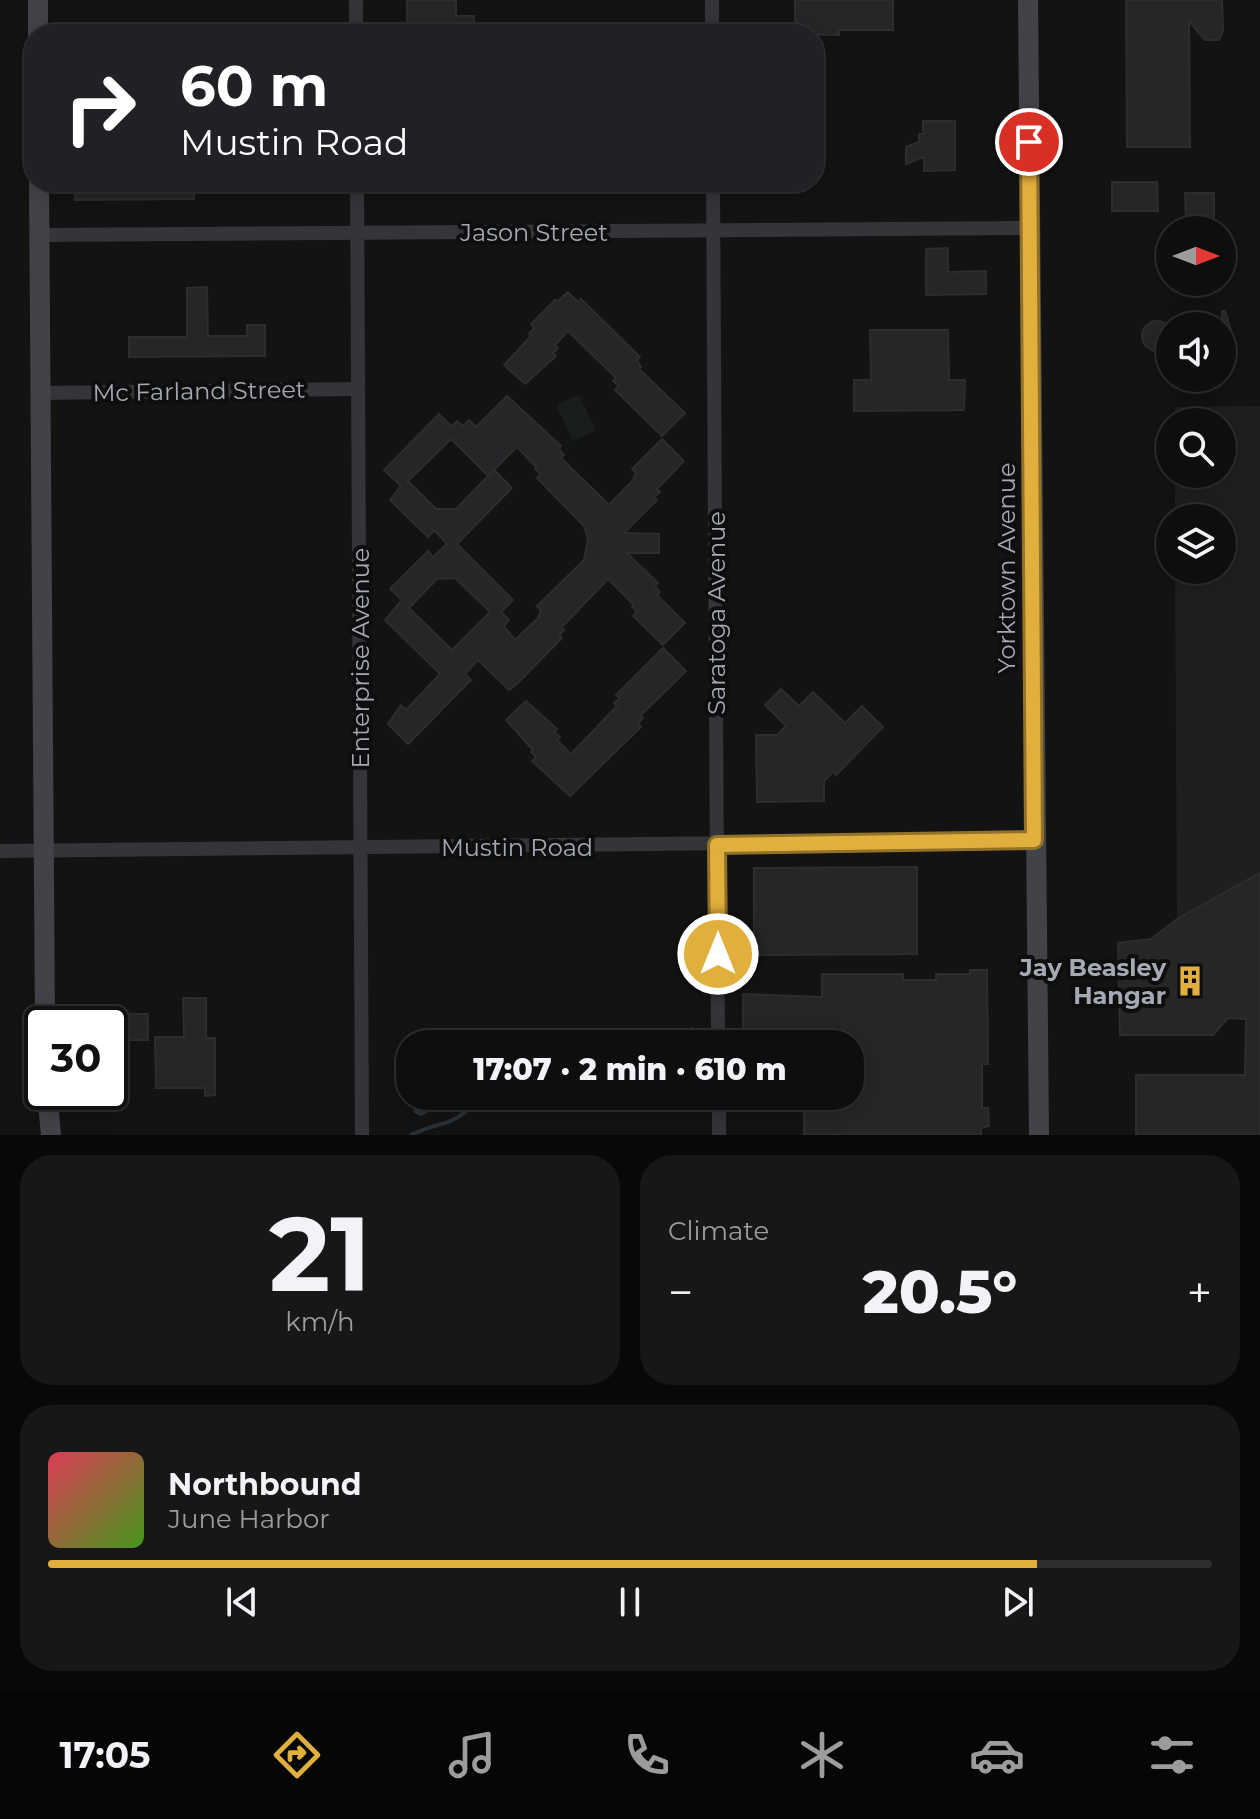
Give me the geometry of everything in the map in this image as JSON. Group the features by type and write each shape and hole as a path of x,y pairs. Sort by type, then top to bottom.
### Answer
{"main road":[{"path":"38,0 38,24"},
{"name":"Yorktown Avenue","path":"1028,0 1039,1135"},
{"path":"39,192 45,1006"},
{"path":"49,1110 51,1135"}],"street":[{"path":"356,0 356,24"},
{"path":"712,0 712,24"},
{"name":"Enterprise Avenue","path":"357,192 362,1135"},
{"name":"Saratoga Avenue","path":"713,192 718,1030"},
{"name":"Jason Street","path":"39,235 1030,228"},
{"name":"Mc Farland Street","path":"40,393 358,389"},
{"name":"Mustin Road","path":"0,851 1034,840"},
{"path":"719,1110 719,1135"}],"shaded area":[{"path":"579,395 596,430 573,441 556,405"},
{"path":"1260,406 1260,873 1177,919 1175,584 1236,584 1236,504 1175,504 1175,488 1236,488 1236,408 1175,407"},
{"path":"413,1110 433,1110 421,1116"}],"building":[{"path":"407,0 456,0 456,16 474,16 474,24 407,24"},
{"path":"795,0 893,0 893,30 839,30 839,35 824,35 824,24 795,24"},
{"path":"1126,0 1222,0 1223,30 1219,40 1205,40 1189,21 1190,147 1127,147"},
{"path":"923,121 955,121 955,170 924,171 924,157 906,164 906,147 919,142 919,134 923,134"},
{"path":"1112,182 1157,182 1158,211 1112,211"},
{"path":"75,192 194,192 194,199 75,200"},
{"path":"1185,193 1214,193 1214,216 1186,216"},
{"path":"948,248 948,272 986,271 986,294 926,295 926,249"},
{"path":"207,287 208,336 247,336 247,325 265,325 265,356 129,357 129,337 187,337 187,288"},
{"path":"568,292 578,302 581,299 640,357 637,360 639,369 685,413 662,436 615,390 619,386 613,381 616,378 568,331 555,345 558,348 553,353 556,356 525,384 504,365 531,336 529,334 534,328 531,324 555,300 558,301"},
{"path":"1156,321 1156,351 1143,342 1143,330"},
{"path":"870,330 948,330 949,380 965,380 964,410 854,411 854,380 871,380"},
{"path":"507,396 561,446 559,449 564,455 561,458 609,505 633,480 636,473 632,469 662,439 684,461 657,489 660,492 654,497 657,500 624,533 659,534 659,553 627,553 658,583 655,586 660,592 657,595 685,623 663,645 633,616 637,611 632,607 634,605 608,579 562,627 564,630 559,635 562,638 518,683 509,690 478,660 465,674 471,680 408,744 388,724 401,705 406,710 440,674 385,620 402,600 390,589 428,551 433,557 447,544 434,530 428,537 390,500 401,486 384,470 439,414 451,426 457,421 463,426 469,420 476,427","holes":["451,439 488,476 494,470 456,509 436,509 408,481","517,447 541,474 537,478 584,526 588,539 584,560 537,606 541,610 538,618 515,640 504,626 509,620 501,612 513,600 457,544 512,488 494,470","455,578 490,612 452,650 409,608 437,579"]},
{"path":"663,648 686,671 641,715 643,718 638,723 641,727 570,796 532,761 536,757 531,752 533,750 506,720 526,701 557,729 554,732 560,737 557,740 571,754 617,706 614,703 620,698 616,695"},
{"path":"781,689 799,706 813,692 845,723 862,706 883,727 836,775 833,772 824,781 824,801 757,802 756,735 777,735 786,726 765,705"},
{"path":"917,867 917,954 754,955 754,868"},
{"name":"Jay Beasley Hangar","path":"1260,873 1260,1135 1136,1135 1136,1075 1245,1075 1246,1019 1228,1018 1213,1035 1120,1035 1118,943 1151,939 1177,919"},
{"path":"970,970 987,970 988,1064 982,1064 982,1108 988,1108 989,1126 981,1128 981,1135 804,1135 804,1110 864,1110 864,1030 743,1030 743,994 822,997 822,974 903,974 903,980 936,980 936,974 970,974"},
{"path":"183,998 206,998 206,1038 215,1038 215,1095 205,1096 205,1088 156,1088 155,1037 184,1037"},
{"path":"129,1014 148,1014 148,1040 129,1040"}],"waterway":[{"path":"411,1135 454,1119 468,1110"}],"place":[{"name":"Jay Beasley Hangar","path":"1190,981"}],"route":[{"path":"718,954 717,845 1034,840 1029,142"}]}
